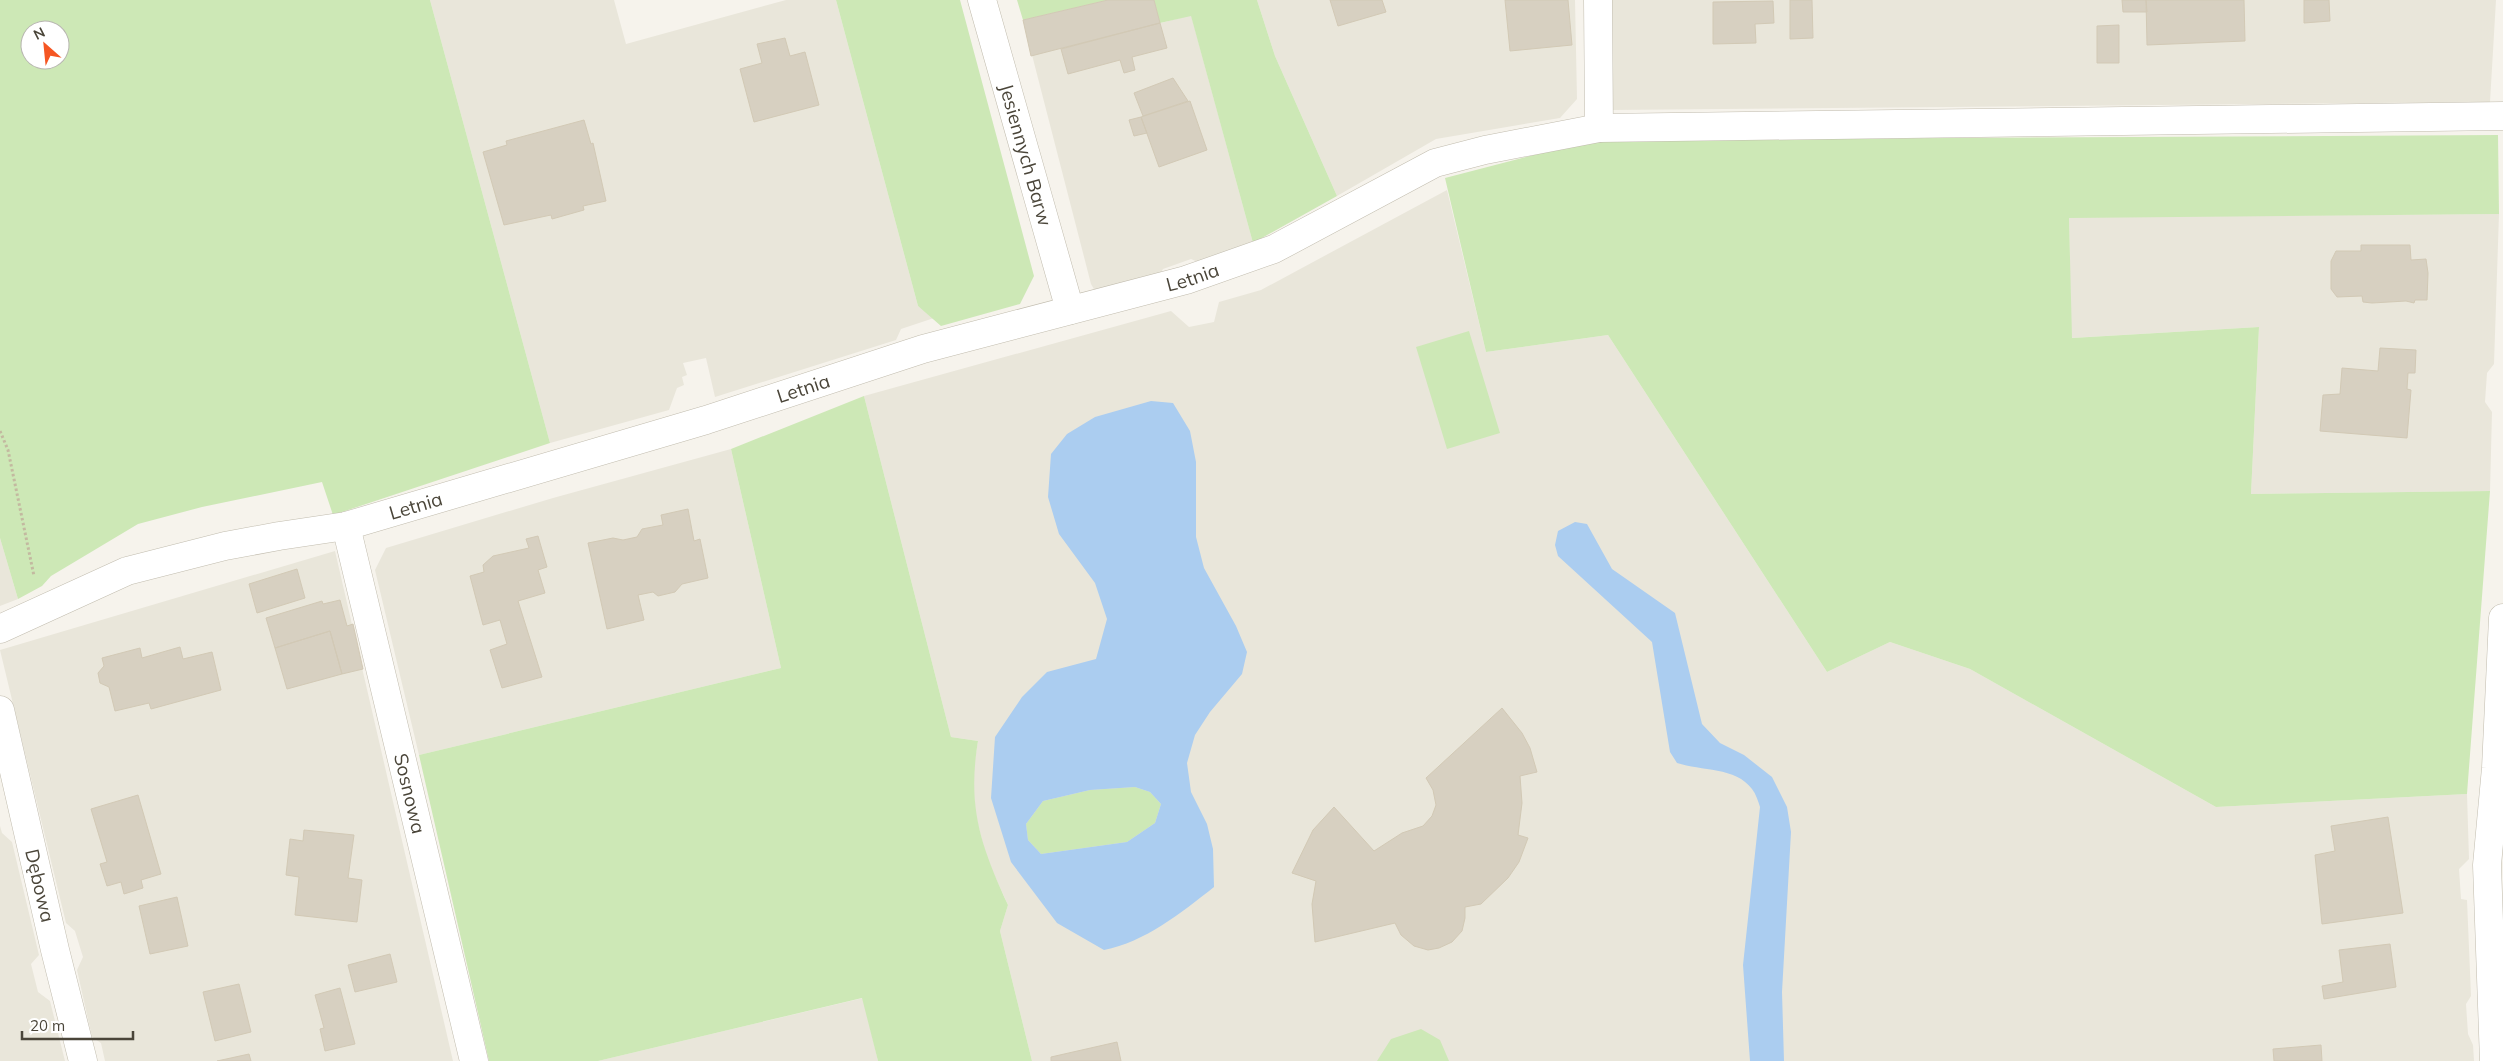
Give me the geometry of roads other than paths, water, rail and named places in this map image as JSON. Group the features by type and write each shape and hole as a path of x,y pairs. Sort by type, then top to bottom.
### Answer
{"street":[{"name":"Jesiennych Barw","path":"982,0 1070,310"},
{"path":"1598,0 1599,128"},
{"name":"Letnia","path":"0,629 127,571 225,546 346,526 706,420 923,349 1186,280 1274,249 1435,163 1485,150 1599,128 2503,116"},
{"name":"Sosnowa","path":"346,526 474,1061"},
{"path":"2494,1061 2487,865 2496,768 2503,618"},
{"name":"Dębowa","path":"0,710 55,950 83,1061"}],"water":[{"path":"1151,401 1173,403 1190,431 1196,462 1196,537 1204,568 1236,626 1247,652 1242,674 1210,712 1195,735 1187,763 1191,792 1207,824 1213,849 1214,887 1162,925 1134,940 1104,950 1057,923 1011,862 991,798 995,737 1022,697 1047,672 1096,659 1107,619 1095,583 1059,534 1048,497 1051,454 1067,434 1095,417","holes":["1135,787 1150,792 1161,804 1155,823 1127,842 1041,854 1028,840 1026,824 1043,801 1090,790"]},
{"path":"1575,522 1587,524 1612,569 1675,613 1702,724 1720,743 1744,755 1772,777 1787,807 1791,832 1782,992 1784,1061 1750,1061 1743,965 1760,807 1757,798 1745,782 1728,773 1677,763 1670,752 1652,642 1558,556 1555,545 1558,531"}]}
